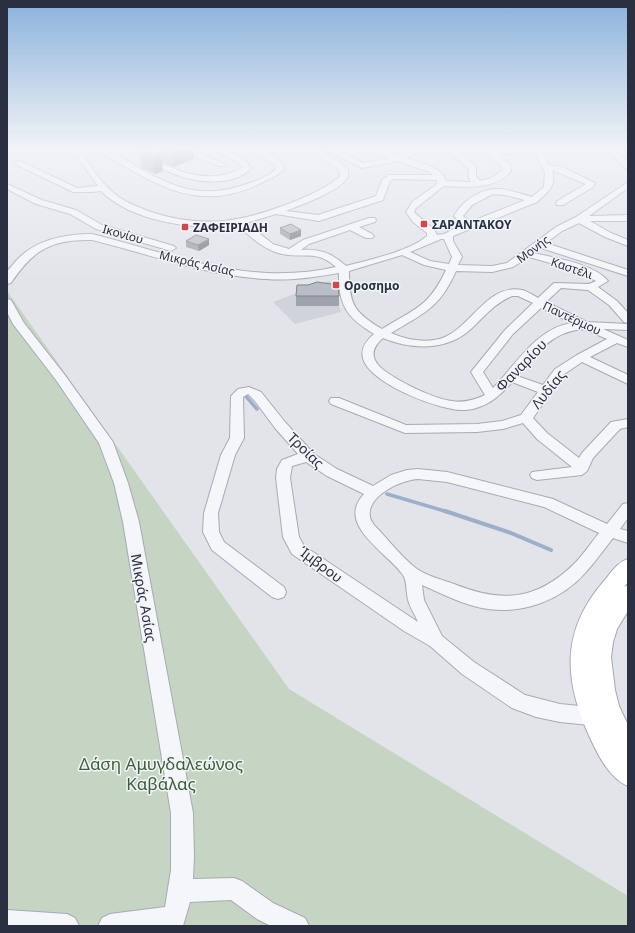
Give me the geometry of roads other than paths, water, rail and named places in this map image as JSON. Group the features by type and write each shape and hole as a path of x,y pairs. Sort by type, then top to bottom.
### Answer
{"main road":[{"path":"628,567 596,609 585,633 583,655 584,679 602,717 628,748"},
{"path":"628,594 605,628 600,652 604,695 602,717 597,729 619,764 628,773"}],"street":[{"name":"Ικονίου","path":"22,194 39,202 73,212 99,227 236,268 243,274"},
{"path":"109,194 113,198 126,205 161,219 196,225 240,223 277,212 317,194"},
{"path":"191,194 196,195 219,195 224,194"},
{"path":"277,212 314,218 380,198 381,194"},
{"path":"431,194 415,204 411,208 410,212 412,216 437,234"},
{"path":"489,194 469,203 460,212 458,216 463,228 534,200 543,194"},
{"path":"507,194 534,200"},
{"path":"560,203 575,194"},
{"name":"Μονής","path":"402,252 428,263 452,268 501,268 510,265 527,254 559,229 579,219 615,194"},
{"path":"302,201 331,214"},
{"path":"579,219 628,218"},
{"path":"579,219 608,235 628,243"},
{"path":"293,252 306,242 372,220"},
{"path":"240,223 272,248 282,251 316,252 328,255 344,269 345,298 348,305 365,323 382,335"},
{"path":"352,227 369,236"},
{"name":"Μικράς Ασίας","path":"7,280 19,261 41,246 62,238 79,236 92,237 188,262 243,274 293,276 344,269 378,261 402,252 437,234 463,228"},
{"name":"Φαναρίου","path":"437,234 456,251 457,257 438,296 429,305 372,341 369,346 367,356 371,364 380,373 410,391 439,404 468,405 492,396 545,338 564,328 586,326 628,327"},
{"path":"539,244 628,273"},
{"name":"Καστέλι","path":"492,396 477,372 501,344 509,332 558,285 591,287 603,281 593,274 582,270 527,254"},
{"name":"Καστέλι","path":"591,287 612,303 628,320"},
{"name":"Παντέρμου","path":"382,335 425,344 436,344 450,340 464,330 496,300 508,293 516,292 586,326 623,341"},
{"name":"Μικράς Ασίας","path":"7,302 19,324 60,377 106,442 121,483 131,522 182,813 184,859 180,891 173,922"},
{"name":"Λυδίας","path":"335,401 405,429 477,428 503,425 526,418 544,390 559,372 581,357 623,341"},
{"path":"581,357 628,380"},
{"path":"510,377 544,390"},
{"name":"Τροίας","path":"278,592 218,546 211,532 211,513 228,455 237,438 238,415 236,398 238,393 247,390 252,391 257,395 270,413 308,456 329,472 374,492"},
{"path":"468,405 477,428"},
{"path":"526,418 542,436 582,468"},
{"path":"537,475 577,472 582,468 586,456 616,425 628,424"},
{"name":"Ίμβρου","path":"308,456 287,463 284,469 283,478 291,538 298,550 404,622 436,641 468,668 519,702 536,708 560,713 602,717"},
{"path":"628,508 609,531 580,568 556,588 529,600 507,603 487,602 468,598 412,574 368,529 362,517 364,503 374,492 396,479 407,475 418,474 446,477 548,503 609,531 628,537"},
{"name":"Ίμβρου","path":"412,574 416,600 436,641"},
{"path":"180,891 234,889 265,911 297,926"},
{"path":"7,922 67,926"},
{"path":"110,926 173,922"}],"waterway":[{"path":"244,394 257,409"},
{"path":"387,494 448,512"},
{"path":"448,512 511,533 551,550"}],"place":[{"name":"ΣΑΡΑΝΤΑΚΟΥ","path":"424,224"},
{"name":"ΖΑΦΕΙΡΙΑΔΗ","path":"185,227"},
{"name":"Οροσημο","path":"336,285"}],"park label":[{"name":"Δάση Αμυγδαλεώνος Καβάλας","path":"161,773"}]}
